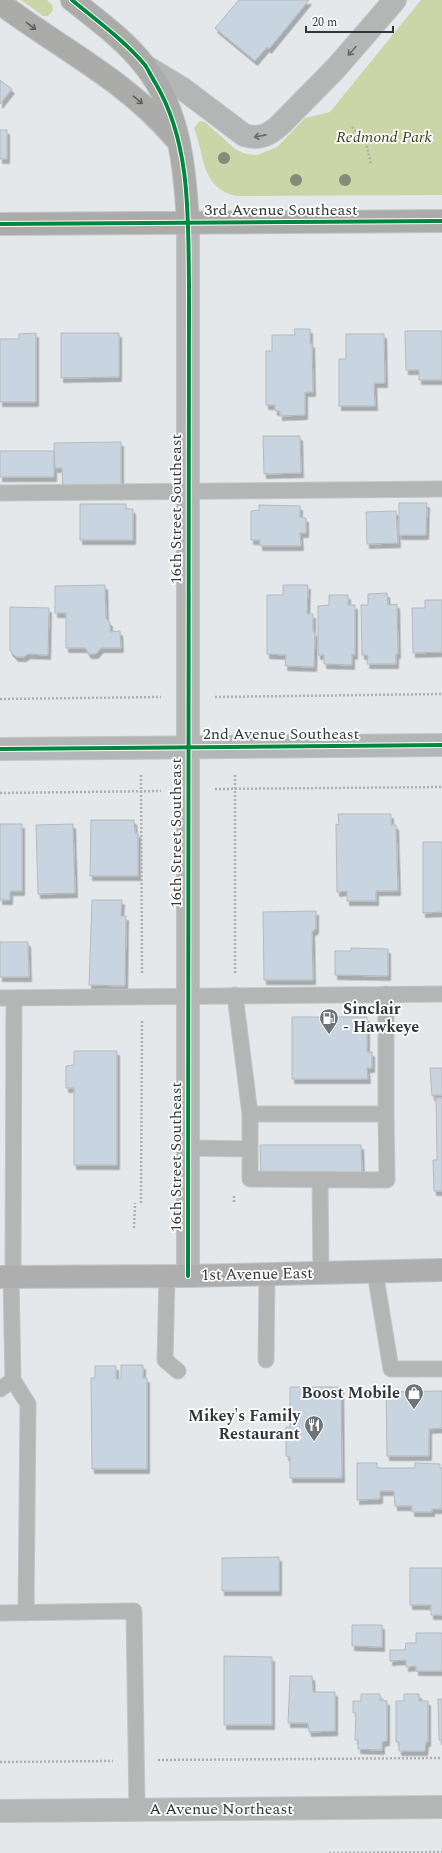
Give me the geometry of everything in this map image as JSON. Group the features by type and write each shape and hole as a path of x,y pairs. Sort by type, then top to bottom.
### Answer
{"main road":[{"name":"1st Avenue East","path":"8,1277 177,1276 442,1270"}],"street":[{"path":"72,0 120,40 146,66 184,89 244,135 253,138 262,138 281,124 336,68 395,0"},
{"path":"0,3 36,30 134,97 158,118 180,144"},
{"path":"146,66 166,100 180,144 185,181 188,223"},
{"name":"3rd Avenue Southeast","path":"0,224 442,221"},
{"name":"16th Street Southeast","path":"177,1276 188,1148 188,223"},
{"name":"2nd Avenue Southeast","path":"0,749 442,745"},
{"name":"A Avenue Northeast","path":"0,1811 442,1807"}],"lane":[{"path":"0,493 442,489"},
{"path":"235,995 250,1114 250,1180 387,1180 386,994"},
{"path":"26,1613 28,1404 13,1380 8,1277 7,998 188,995 442,994"},
{"path":"250,1114 386,1114"},
{"path":"188,1148 250,1149"},
{"path":"320,1180 321,1273"},
{"path":"375,1272 391,1369 442,1369"},
{"path":"266,1360 267,1274"},
{"path":"177,1276 165,1360 178,1371"},
{"path":"0,1389 13,1380"},
{"path":"0,1613 134,1611 137,1810"}],"path":[{"path":"352,127 366,143 371,164"},
{"path":"210,697 442,694"},
{"path":"0,699 166,697"},
{"path":"141,775 141,791"},
{"path":"212,789 442,787"},
{"path":"0,793 164,791"},
{"path":"134,1203 134,1228"},
{"path":"0,1762 442,1758"},
{"path":"329,1853 442,1852"}],"green space":[{"path":"21,0 47,0 52,5 53,10 48,16 43,16"},
{"name":"Redmond Park","path":"421,0 442,0 442,195 237,196 225,192 210,179 194,128 200,121 205,122 235,149 246,154 257,155 277,147 305,118 330,112"}],"building":[{"path":"239,0 309,0 269,49 267,47 255,61 215,28"},
{"path":"0,80 12,89 0,104"},
{"path":"0,130 7,130 7,159 0,159"},
{"path":"294,329 310,329 310,344 312,343 313,392 305,392 305,415 280,416 280,411 275,411 275,405 266,405 266,351 272,351 272,335 295,335"},
{"path":"405,331 442,331 442,380 419,380 419,370 406,370"},
{"path":"36,333 36,402 0,402 0,339 19,339 19,334"},
{"path":"61,333 119,333 119,377 61,378"},
{"path":"346,334 384,334 385,383 374,383 375,406 339,406 339,359 346,359"},
{"path":"263,436 300,436 301,473 264,474"},
{"path":"121,442 121,487 63,487 62,468 55,468 54,443"},
{"path":"0,451 54,451 54,477 0,477"},
{"path":"399,503 427,503 426,535 399,535"},
{"path":"80,504 126,504 126,509 133,509 133,540 80,540"},
{"path":"259,505 300,506 300,517 306,518 306,533 300,533 301,546 260,546 260,540 251,540 251,511 259,510"},
{"path":"396,511 398,543 367,544 366,512"},
{"path":"105,585 106,619 110,622 110,632 120,631 121,648 101,648 96,654 89,654 85,648 66,648 66,613 55,613 55,586"},
{"path":"283,585 308,585 307,614 313,614 313,632 315,632 314,667 285,666 286,655 267,654 267,595 283,595"},
{"path":"387,593 388,605 397,604 398,654 396,654 396,664 367,664 368,655 362,655 361,605 368,605 368,594"},
{"path":"329,595 348,595 348,605 355,605 355,655 352,654 352,665 324,664 324,655 318,655 318,606 329,605"},
{"path":"425,600 442,600 442,652 413,653 412,608 425,608"},
{"path":"10,607 49,608 48,655 28,654 24,657 16,657 10,651"},
{"path":"338,814 391,814 391,825 396,825 398,891 376,891 376,901 347,901 347,891 337,892 336,824 339,825"},
{"path":"91,820 134,820 135,833 138,833 138,876 90,876"},
{"path":"0,824 22,824 22,891 10,891 10,900 0,900"},
{"path":"73,824 75,893 38,894 36,825"},
{"path":"423,842 442,842 442,912 423,913"},
{"path":"92,900 122,900 121,916 126,916 125,986 89,985"},
{"path":"316,911 316,929 312,932 313,980 264,980 263,912"},
{"path":"0,942 28,942 29,977 0,977"},
{"path":"351,948 388,949 388,976 335,975 335,951 351,951"},
{"name":"Sinclair - Hawkeye","path":"292,1017 367,1017 367,1052 372,1052 372,1068 367,1068 368,1079 292,1079"},
{"path":"74,1051 117,1051 117,1165 74,1165 74,1088 66,1088 66,1066 74,1065"},
{"path":"430,1068 442,1068 442,1095 432,1096"},
{"path":"436,1098 442,1098 442,1191 434,1191 433,1160 437,1160"},
{"path":"260,1145 361,1145 362,1174 261,1175"},
{"path":"121,1365 143,1365 143,1378 147,1378 147,1469 92,1469 91,1378 95,1378 95,1366 116,1366 116,1379 121,1378"},
{"name":"Mikey's Family Restaurant","path":"290,1387 341,1387 342,1478 290,1478 290,1457 286,1456 286,1427 290,1427"},
{"name":"Boost Mobile","path":"442,1391 442,1428 429,1429 429,1456 387,1456 386,1392"},
{"path":"357,1463 377,1463 377,1468 415,1468 415,1463 440,1464 440,1468 442,1468 442,1509 432,1509 432,1512 412,1512 412,1506 395,1506 394,1491 380,1491 380,1499 357,1500"},
{"path":"279,1557 279,1591 222,1591 222,1558"},
{"path":"410,1568 442,1568 442,1615 431,1615 431,1605 410,1605"},
{"path":"352,1625 382,1625 382,1647 352,1646"},
{"path":"416,1633 442,1633 442,1671 416,1671 416,1666 406,1667 406,1660 390,1661 390,1650 405,1650 406,1643 416,1643"},
{"path":"224,1656 272,1657 272,1725 224,1725"},
{"path":"290,1676 312,1676 313,1692 335,1692 335,1731 309,1732 308,1723 288,1723"},
{"path":"361,1694 380,1694 380,1700 387,1701 387,1741 382,1742 382,1750 358,1749 358,1740 355,1740 356,1713 353,1713 353,1701 361,1701"},
{"path":"404,1694 419,1694 419,1701 428,1701 428,1742 426,1742 425,1751 399,1751 399,1742 396,1742 396,1701 404,1701"},
{"path":"438,1699 442,1699 442,1740 439,1740"}],"cycle path":[{"path":"72,0 119,39 145,65 167,107 176,131 182,156 185,182 189,285 188,1276"},
{"path":"0,224 442,221"},
{"path":"0,749 442,745"}],"place":[{"name":"Sinclair - Hawkeye","path":"329,1035"},
{"name":"Boost Mobile","path":"414,1410"},
{"name":"Mikey's Family Restaurant","path":"314,1442"}]}
